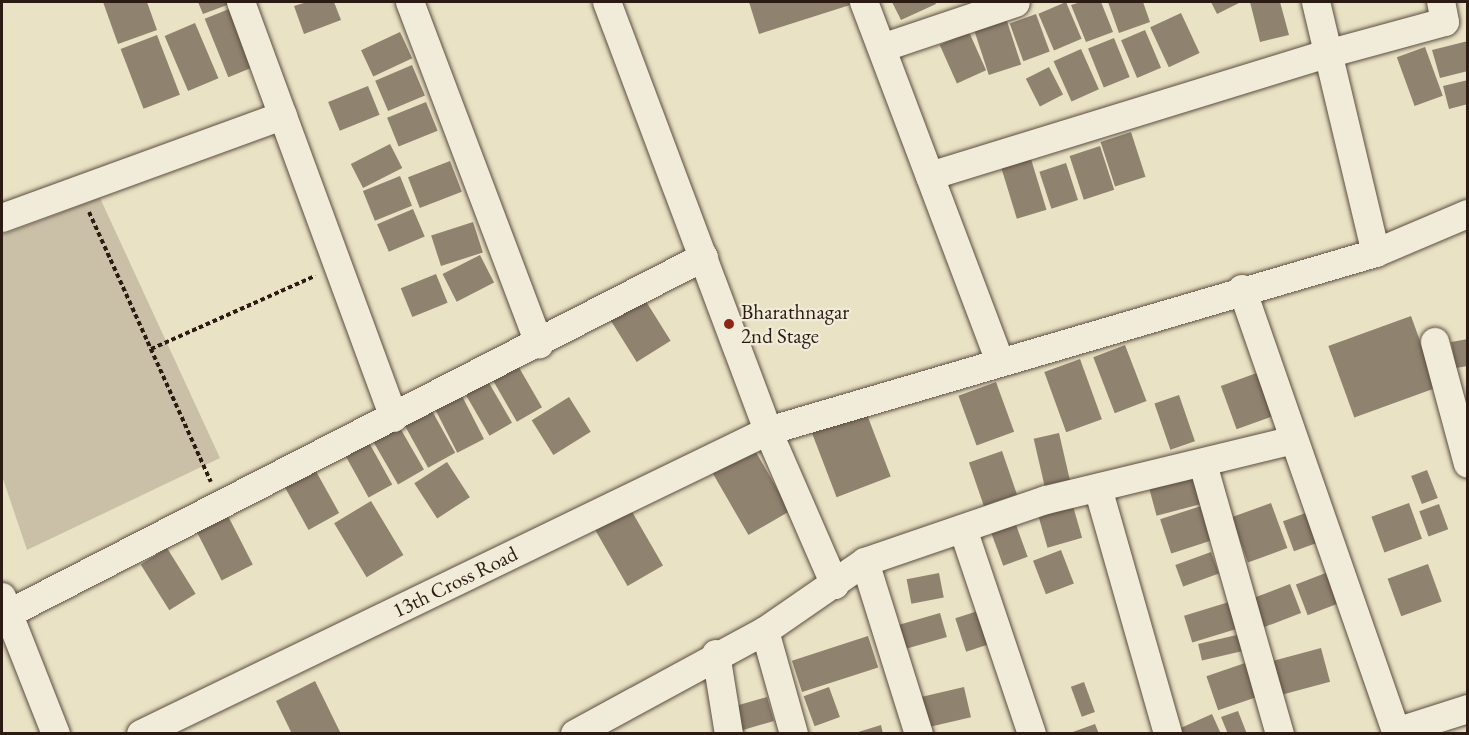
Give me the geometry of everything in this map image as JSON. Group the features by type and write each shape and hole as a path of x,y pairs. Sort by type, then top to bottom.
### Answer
{"street":[{"path":"241,2 394,418"},
{"path":"410,2 539,344"},
{"path":"607,2 768,431 835,585"},
{"path":"864,2 1000,362"},
{"path":"882,48 1018,2"},
{"path":"1316,2 1331,53 1376,253"},
{"path":"930,176 1331,53 1445,22 1441,2"},
{"path":"2,218 284,116"},
{"name":"13th Cross Road","path":"141,734 768,431 1242,289 1376,253 1467,214"},
{"path":"56,734 4,609 222,507 704,257"},
{"path":"1242,289 1396,733 1467,710"},
{"path":"1435,342 1467,464"},
{"path":"588,730 716,654 765,631 835,585 865,562 1046,500 1203,464 1294,440"},
{"path":"1203,464 1280,734"},
{"path":"1098,488 1168,734"},
{"path":"963,529 1032,734"},
{"path":"865,562 919,734"},
{"path":"765,631 794,734"},
{"path":"716,654 729,734"}],"path":[{"path":"79,190 222,507"},
{"path":"151,349 338,266"}],"shaded area":[{"path":"100,198 220,458 27,550 2,476 2,235"}],"building":[{"path":"103,2 147,2 157,30 118,44"},
{"path":"198,2 235,2 203,14"},
{"path":"307,2 334,2 341,20 304,34 294,6"},
{"path":"749,2 849,2 850,5 759,34"},
{"path":"892,2 935,2 936,4 901,20"},
{"path":"1066,2 1082,39 1054,51 1038,14"},
{"path":"1081,2 1101,2 1113,32 1086,42 1071,5"},
{"path":"1108,2 1143,2 1150,22 1119,33"},
{"path":"1211,2 1241,2 1217,14"},
{"path":"1250,2 1280,2 1289,35 1260,42"},
{"path":"239,5 263,63 228,77 205,19"},
{"path":"1181,13 1200,53 1169,67 1150,27"},
{"path":"1036,14 1050,52 1023,61 1010,24"},
{"path":"1006,18 1021,65 989,75 974,29"},
{"path":"195,23 218,78 188,91 165,36"},
{"path":"1145,30 1161,68 1137,78 1121,40"},
{"path":"400,32 412,58 373,76 361,50"},
{"path":"969,32 986,70 957,83 940,45"},
{"path":"157,35 180,95 144,109 121,49"},
{"path":"1114,38 1130,77 1104,87 1088,48"},
{"path":"1468,41 1468,71 1440,78 1432,50"},
{"path":"1425,47 1443,96 1415,106 1397,57"},
{"path":"1081,49 1099,89 1071,101 1054,61"},
{"path":"412,65 425,95 388,111 375,81"},
{"path":"1049,67 1063,95 1040,106 1026,79"},
{"path":"1468,80 1468,104 1449,109 1443,86"},
{"path":"368,86 380,115 340,131 328,102"},
{"path":"426,102 438,131 399,146 387,118"},
{"path":"1131,132 1146,177 1115,187 1101,142"},
{"path":"390,144 402,168 363,188 351,164"},
{"path":"1100,146 1114,190 1084,200 1070,156"},
{"path":"1031,159 1046,210 1017,219 1001,168"},
{"path":"450,161 462,192 420,208 408,177"},
{"path":"1066,163 1078,200 1051,209 1039,172"},
{"path":"400,176 412,206 375,221 363,191"},
{"path":"413,209 425,237 389,252 377,224"},
{"path":"473,222 483,252 441,266 431,236"},
{"path":"480,255 494,283 457,302 443,274"},
{"path":"436,274 448,303 412,317 401,288"},
{"path":"642,295 671,341 637,362 608,316"},
{"path":"1411,316 1437,387 1354,418 1328,346"},
{"path":"1468,339 1468,366 1456,368 1451,342"},
{"path":"1125,345 1147,401 1115,413 1093,357"},
{"path":"1080,359 1102,419 1066,432 1044,372"},
{"path":"517,364 542,407 517,422 492,379"},
{"path":"1265,370 1281,413 1237,429 1221,386"},
{"path":"485,376 512,423 489,436 462,389"},
{"path":"996,382 1014,432 977,445 958,396"},
{"path":"459,390 484,439 457,453 432,404"},
{"path":"1179,395 1195,441 1170,450 1154,403"},
{"path":"569,397 591,432 553,455 532,420"},
{"path":"431,409 455,453 428,468 404,424"},
{"path":"866,412 891,476 837,497 812,433"},
{"path":"396,421 424,469 398,484 370,436"},
{"path":"1059,433 1070,480 1044,486 1034,439"},
{"path":"367,439 392,484 369,498 343,452"},
{"path":"753,447 790,511 748,535 711,471"},
{"path":"1002,451 1017,494 984,506 969,462"},
{"path":"447,462 470,497 437,518 414,483"},
{"path":"312,464 339,513 309,530 281,481"},
{"path":"1427,470 1438,498 1422,504 1411,476"},
{"path":"1193,474 1201,504 1157,516 1149,486"},
{"path":"371,501 403,555 367,577 334,523"},
{"path":"1271,503 1287,548 1248,562 1232,517"},
{"path":"1409,503 1422,539 1384,552 1371,517"},
{"path":"1439,504 1448,529 1429,537 1419,511"},
{"path":"1073,506 1082,538 1047,548 1038,516"},
{"path":"1201,506 1212,540 1171,554 1160,519"},
{"path":"631,510 663,565 627,586 595,530"},
{"path":"1314,510 1325,540 1294,551 1283,521"},
{"path":"226,512 253,565 222,580 195,528"},
{"path":"1015,522 1028,557 1003,566 991,531"},
{"path":"167,548 196,594 169,610 141,564"},
{"path":"1061,550 1074,584 1046,594 1033,561"},
{"path":"1211,552 1219,574 1183,587 1175,565"},
{"path":"1428,564 1442,602 1401,616 1388,579"},
{"path":"1336,569 1348,600 1308,615 1296,584"},
{"path":"939,573 944,598 911,604 907,579"},
{"path":"1290,584 1301,613 1264,627 1253,598"},
{"path":"1229,602 1237,629 1192,643 1184,616"},
{"path":"981,610 992,643 966,652 955,618"},
{"path":"940,613 947,637 902,650 895,626"},
{"path":"1241,634 1245,651 1202,660 1198,644"},
{"path":"868,636 878,667 802,692 792,661"},
{"path":"1321,648 1330,682 1281,695 1272,661"},
{"path":"1248,662 1260,696 1218,710 1206,676"},
{"path":"315,681 341,734 292,734 276,701"},
{"path":"1084,682 1095,712 1082,717 1071,687"},
{"path":"829,687 840,717 815,726 804,696"},
{"path":"964,687 971,717 929,727 922,697"},
{"path":"767,697 774,721 742,730 735,706"},
{"path":"1238,711 1247,734 1228,734 1221,717"},
{"path":"1212,714 1221,734 1175,734 1174,731"},
{"path":"1095,724 1099,734 1070,734 1070,733"},
{"path":"881,725 883,734 855,734 855,733"}],"place":[{"name":"Bharathnagar 2nd Stage","path":"729,324"}]}
